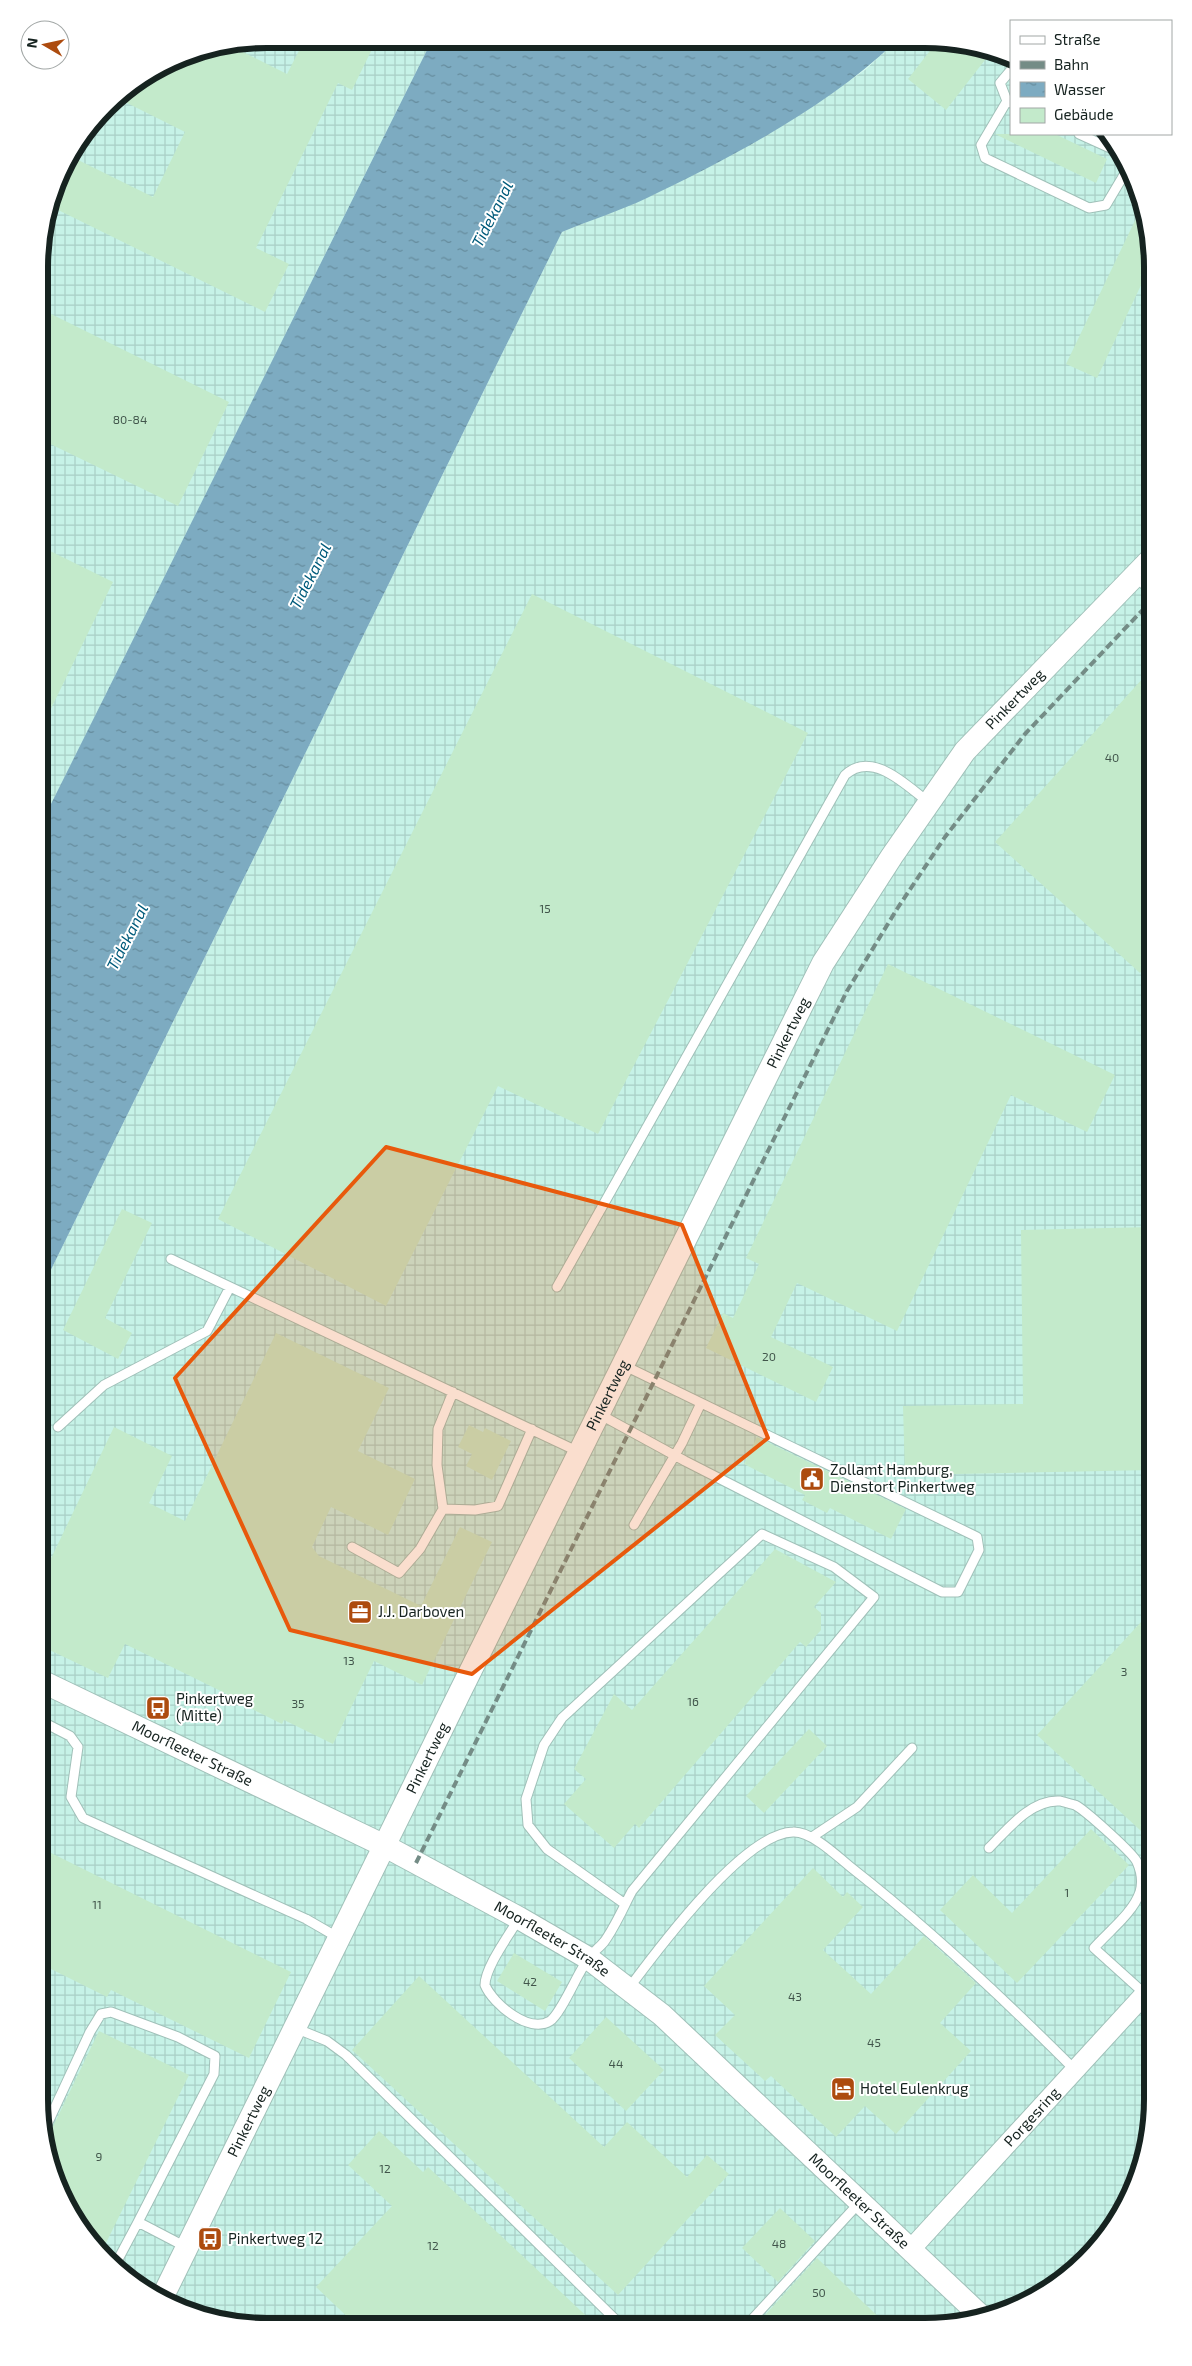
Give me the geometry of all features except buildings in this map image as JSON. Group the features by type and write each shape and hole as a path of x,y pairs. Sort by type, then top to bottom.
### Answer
{"street":[{"name":"Pinkertweg","path":"164,2293 823,962 929,802 966,751 1144,566"},
{"name":"Moorfleeter Straße","path":"48,1684 385,1846 519,1918 588,1958 662,2015 978,2312"},
{"name":"Porgesring","path":"911,2249 1144,1994"}],"lane":[{"path":"1010,71 1000,83 1009,102 981,145 985,158 1089,208 1106,205 1124,175"},
{"path":"1082,135 1110,148"},
{"path":"1134,576 1144,584"},
{"path":"557,1287 845,775 853,768 865,766 877,768 890,773 929,802"},
{"path":"171,1258 579,1452"},
{"path":"58,1427 104,1385 207,1332 230,1287"},
{"path":"599,1413 675,1456 942,1592 958,1592 979,1550 977,1537 623,1364"},
{"path":"352,1548 399,1573 420,1549 443,1509 438,1465 438,1429 453,1392"},
{"path":"634,1525 675,1456 701,1403"},
{"path":"443,1509 475,1510 498,1506 532,1429"},
{"path":"519,1918 495,1960 485,1980 485,1985 503,2006 530,2025 540,2024 551,2021 562,2008 569,1990 588,1958 604,1942 626,1904 632,1891 874,1597 834,1567 762,1534 562,1718 544,1745 526,1799 528,1825 547,1849 626,1904"},
{"path":"48,1725 70,1736 78,1747 70,1797 83,1818 306,1919 340,1938"},
{"path":"812,1837 857,1807 912,1748"},
{"path":"989,1848 1022,1816 1043,1804 1060,1801 1075,1806 1111,1835 1136,1860 1142,1876 1140,1890 1134,1904 1094,1948 1144,1985"},
{"path":"629,1988 679,1922 705,1894 763,1842 794,1832 812,1837 903,1908 952,1951 1075,2070"},
{"path":"49,2122 90,2032 101,2014 111,2012 178,2037 215,2056 214,2074 118,2260"},
{"path":"295,2028 327,2041 346,2055 614,2318"},
{"path":"752,2318 860,2201"},
{"path":"138,2222 187,2247"}],"highlighted area":[{"path":"386,1147 682,1225 768,1438 472,1674 290,1630 175,1378"}],"shaded area":[{"path":"253,48 428,48 48,810 48,253 55,210 70,170 93,133 122,102 157,77 196,59 238,49"},
{"path":"889,48 954,49 982,55 1010,64 1010,135 1100,135 1115,157 1128,183 1137,210 1143,238 1144,2113 1143,2128 1133,2170 1122,2196 1108,2221 1090,2244 1070,2264 1047,2282 1009,2302 982,2311 954,2317 253,2318 238,2317 196,2307 170,2296 145,2282 122,2264 102,2244 84,2221 64,2183 55,2156 49,2128 48,1276 562,232 646,198 741,149 807,110 865,70"}],"water":[{"name":"Tidekanal","path":"428,48 888,48 839,89 777,130 712,166 647,198 562,232 48,1276 48,810"}],"railway":[{"path":"416,1863 847,991 897,909 945,837 1025,734 1144,608"}],"place":[{"name":"Zollamt Hamburg, Dienstort Pinkertweg","path":"812,1479"},
{"name":"J.J. Darboven","path":"360,1612"},
{"name":"Pinkertweg (Mitte)","path":"158,1708"},
{"name":"Hotel Eulenkrug","path":"843,2089"},
{"name":"Pinkertweg 12","path":"210,2239"}]}
